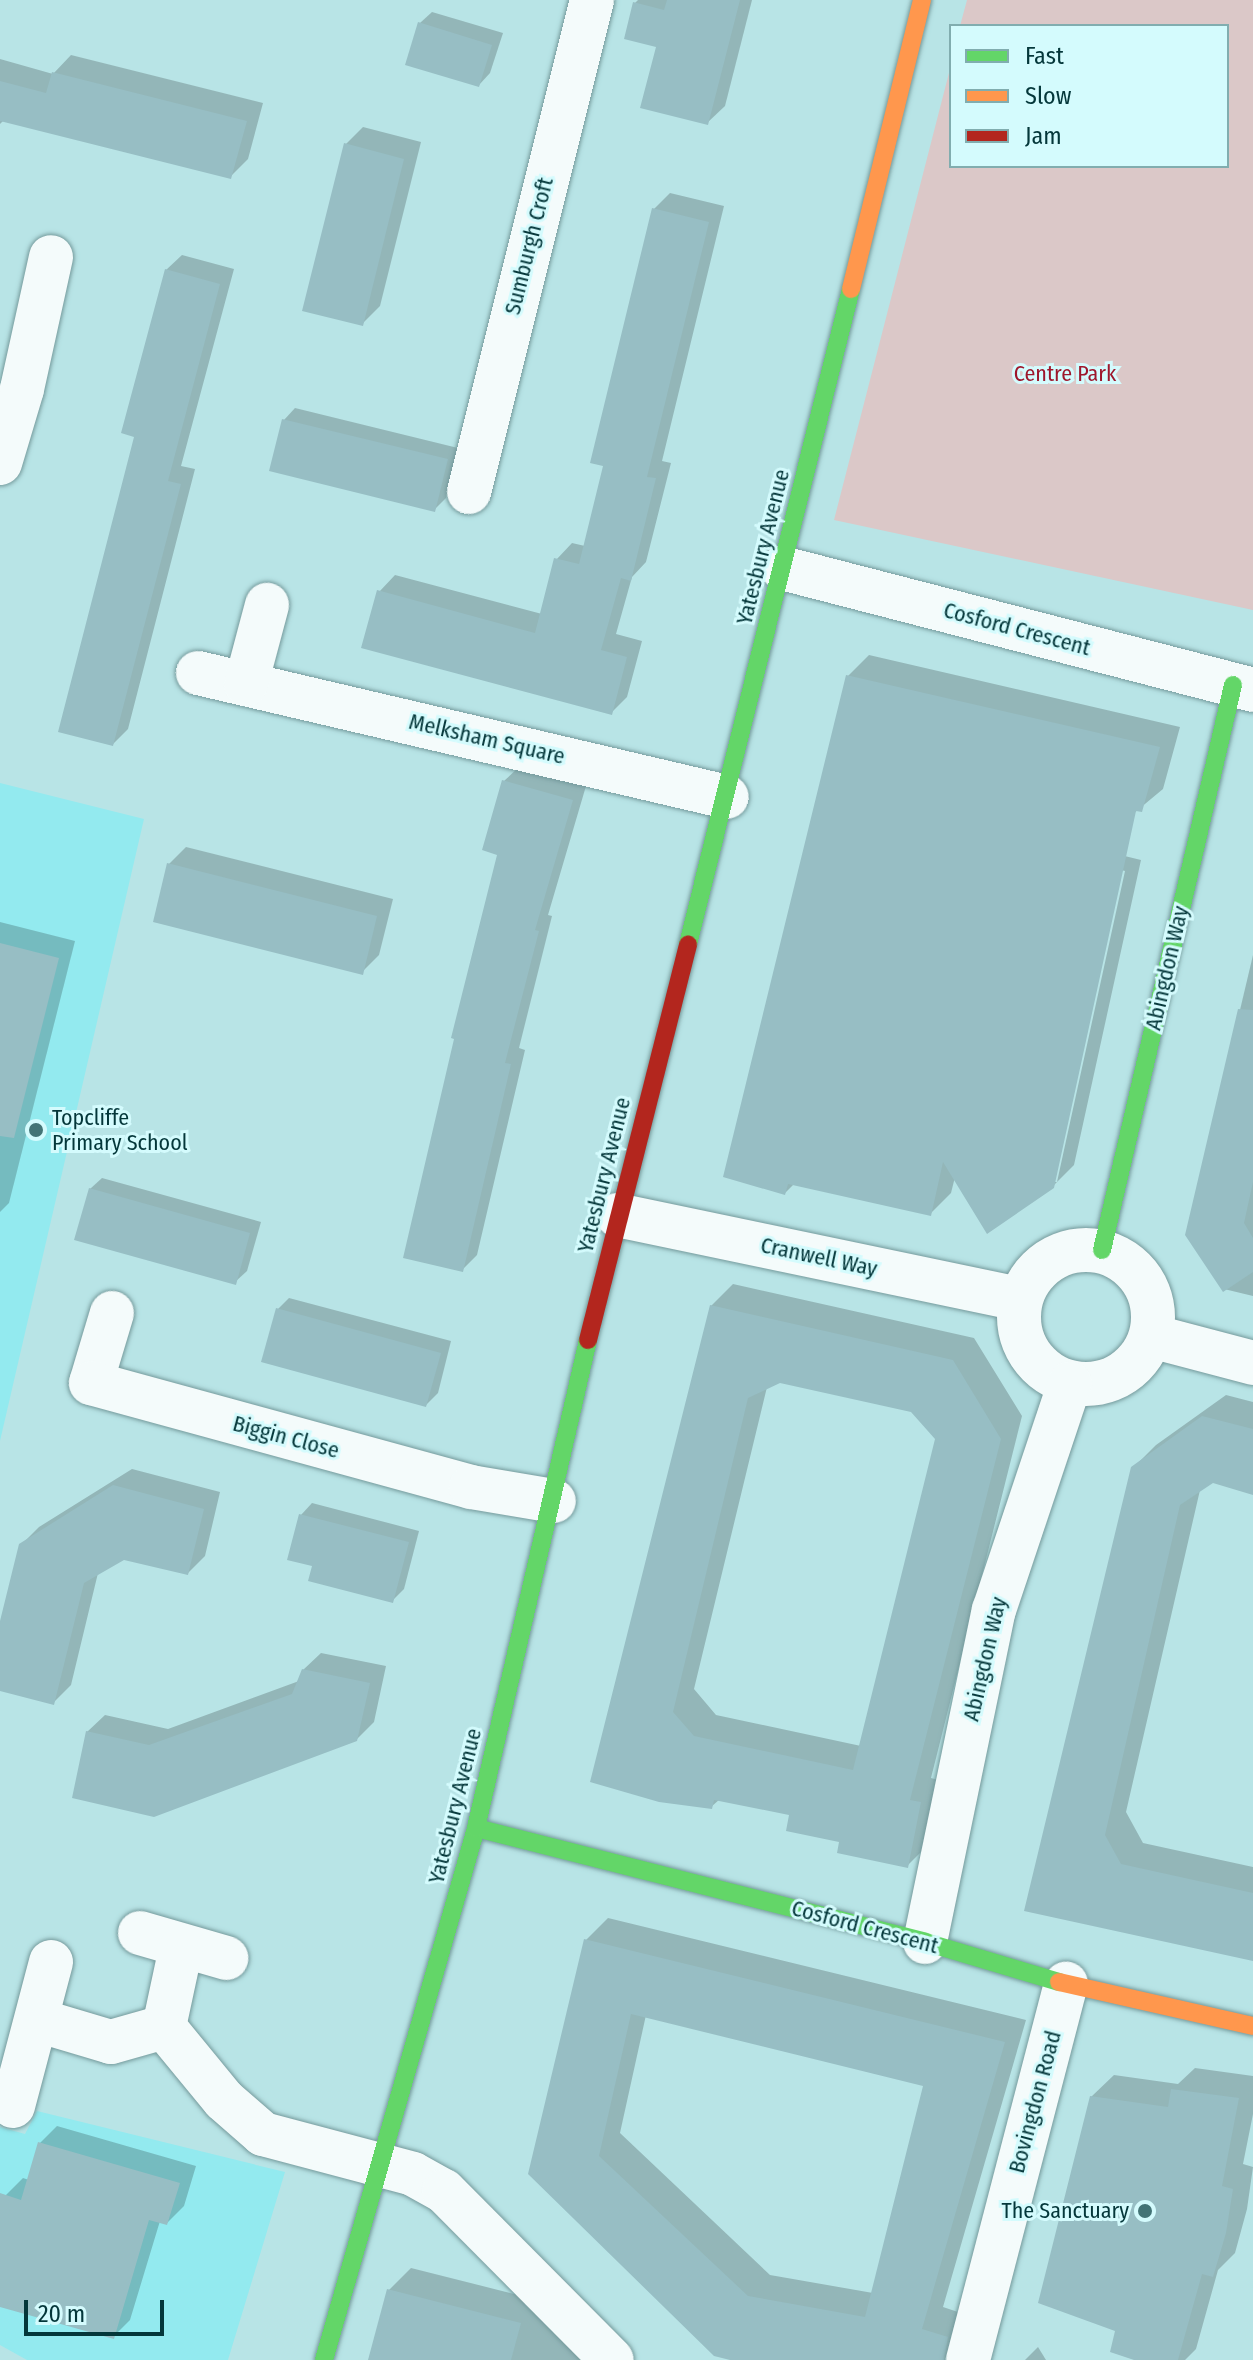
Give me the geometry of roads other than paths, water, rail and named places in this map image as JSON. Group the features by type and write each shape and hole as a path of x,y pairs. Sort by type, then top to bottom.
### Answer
{"street":[{"name":"Sumburgh Croft","path":"469,492 592,0"},
{"name":"Yatesbury Avenue","path":"324,2360 476,1828 554,1501 617,1215 727,797 922,0"},
{"path":"0,463 11,387 51,257"},
{"name":"Cosford Crescent","path":"782,568 1243,688"},
{"path":"246,684 267,605"},
{"name":"Melksham Square","path":"198,673 727,797"},
{"name":"Abingdon Way","path":"1102,1250 1243,688"},
{"name":"Cranwell Way","path":"617,1215 1020,1299"},
{"path":"1081,1249 1102,1250 1122,1259 1138,1274 1149,1292 1154,1314 1151,1336 1142,1354 1128,1370 1100,1382 1070,1383 1050,1375 1034,1360 1022,1342 1017,1321 1020,1299 1028,1280 1042,1264 1061,1254 1081,1249"},
{"name":"Biggin Close","path":"112,1313 91,1383 471,1487 554,1501"},
{"path":"1151,1336 1253,1363"},
{"name":"Abingdon Way","path":"925,1942 994,1610 1070,1383"},
{"name":"Cosford Crescent","path":"476,1828 925,1942 1066,1984 1253,2026"},
{"path":"140,1933 181,1948 226,1958"},
{"path":"164,2027 181,1948"},
{"path":"13,2106 51,1962"},
{"name":"Bovingdon Road","path":"968,2360 1066,1984"},
{"path":"37,2020 111,2042 164,2027"},
{"path":"164,2027 224,2100 263,2134 413,2174 444,2191 612,2360"}],"place":[{"name":"Topcliffe Primary School","path":"36,1130"},
{"name":"The Sanctuary","path":"1145,2211"}],"park label":[{"name":"Centre Park","path":"1065,374"}]}
